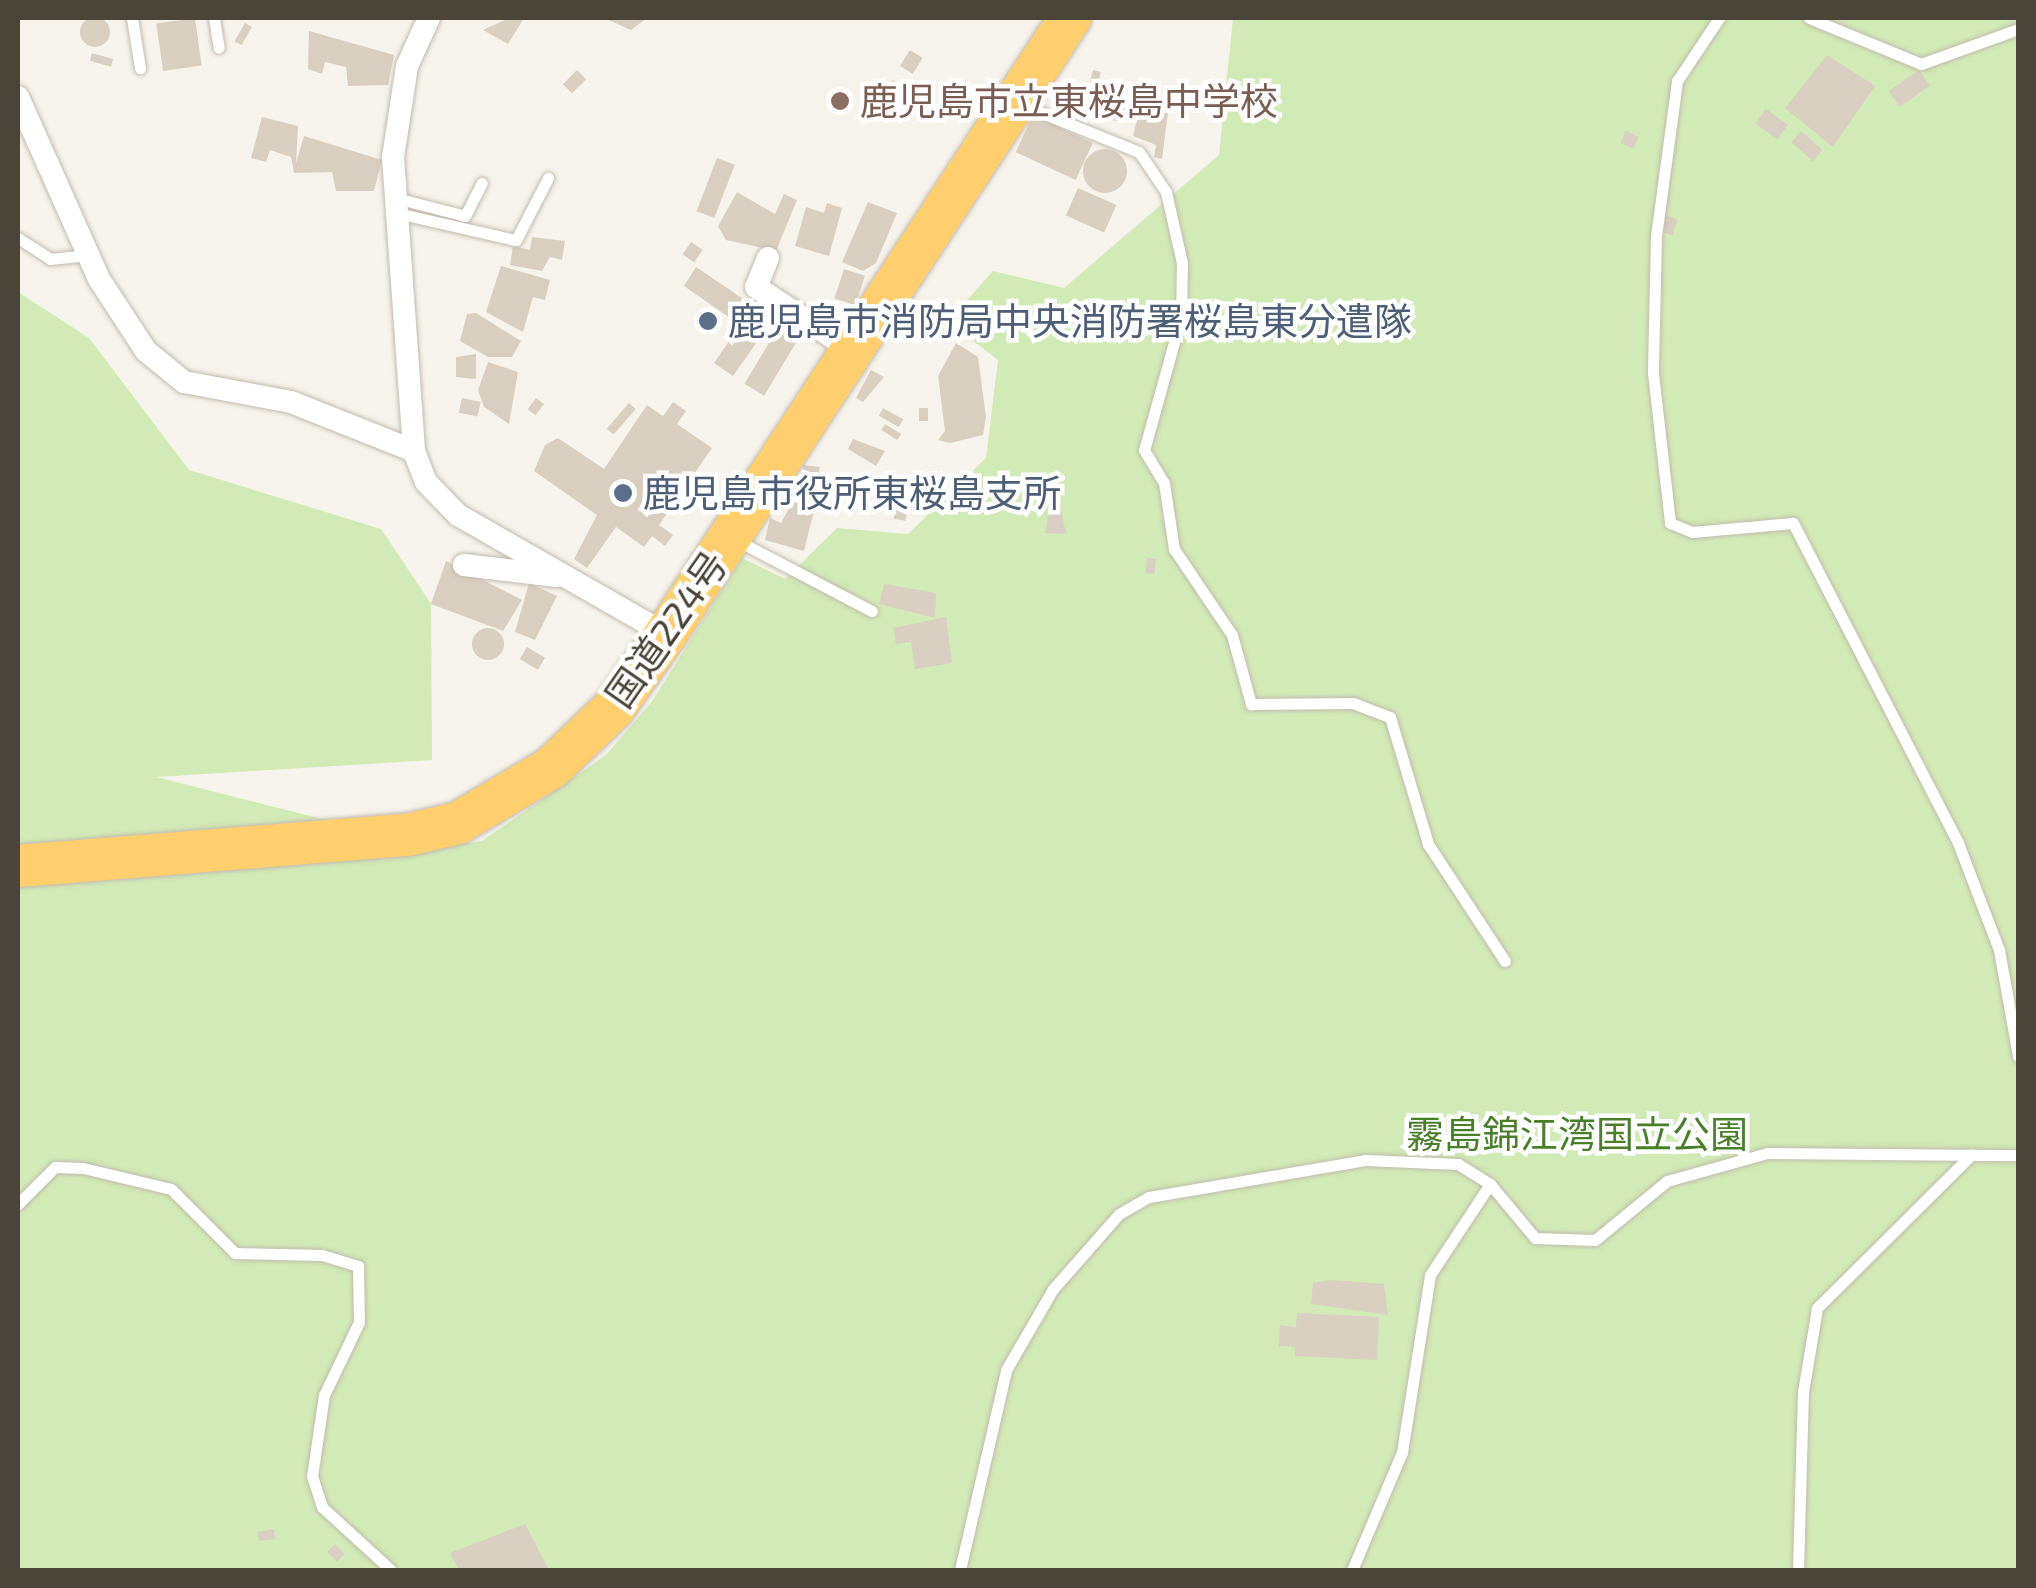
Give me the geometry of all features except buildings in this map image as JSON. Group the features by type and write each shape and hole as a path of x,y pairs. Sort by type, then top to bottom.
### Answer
{"highway":[{"name":"国道224号","path":"18,866 407,835 458,823 552,768 613,709 666,634 1070,18"}],"street":[{"path":"429,18 406,66 397,206 414,452 426,482 458,515 557,576 666,634"},
{"path":"18,96 88,255 146,350 184,382 291,402 414,452"},
{"path":"768,258 756,287 853,351"},
{"path":"464,565 557,576"}],"lane":[{"path":"132,18 140,68"},
{"path":"214,18 219,48"},
{"path":"1719,18 1677,81 1654,254 1653,372 1670,522 1692,532 1792,523 1958,844 1999,950 2018,1056"},
{"path":"1809,18 1921,64 2018,29"},
{"path":"1016,102 1114,139 1159,174 1179,248 1181,317 1144,450 1164,483 1174,548 1232,635 1252,704 1353,702 1390,717 1428,844 1505,961"},
{"path":"397,206 516,240 548,178"},
{"path":"397,206 465,216 482,184"},
{"path":"18,238 50,259 88,255"},
{"path":"730,537 872,611"},
{"path":"960,1570 1006,1370 1053,1289 1119,1214 1202,1185 1365,1160 1458,1164 1490,1184 1535,1238 1595,1240 1667,1181 1767,1154 2018,1154"},
{"path":"1798,1570 1803,1392 1817,1308 1972,1154"},
{"path":"18,1204 55,1167 82,1168 171,1189 235,1253 322,1255 358,1266 360,1322 324,1395 312,1476 322,1506 391,1570"},
{"path":"1352,1570 1402,1452 1430,1275 1490,1184"}],"green space":[{"name":"霧島錦江湾国立公園","path":"1233,18 2018,18 2018,1570 18,1570 18,292 89,338 189,470 381,529 431,604 432,760 156,777 433,847 482,841 606,755 653,700 742,558 785,579 837,528 908,534 986,458 998,360 963,333 933,338 993,271 1064,288 1219,155"}],"place":[{"name":"鹿児島市立東桜島中学校","path":"840,101"},
{"name":"鹿児島市消防局中央消防署桜島東分遣隊","path":"708,321"},
{"name":"鹿児島市役所東桜島支所","path":"623,493"}]}
